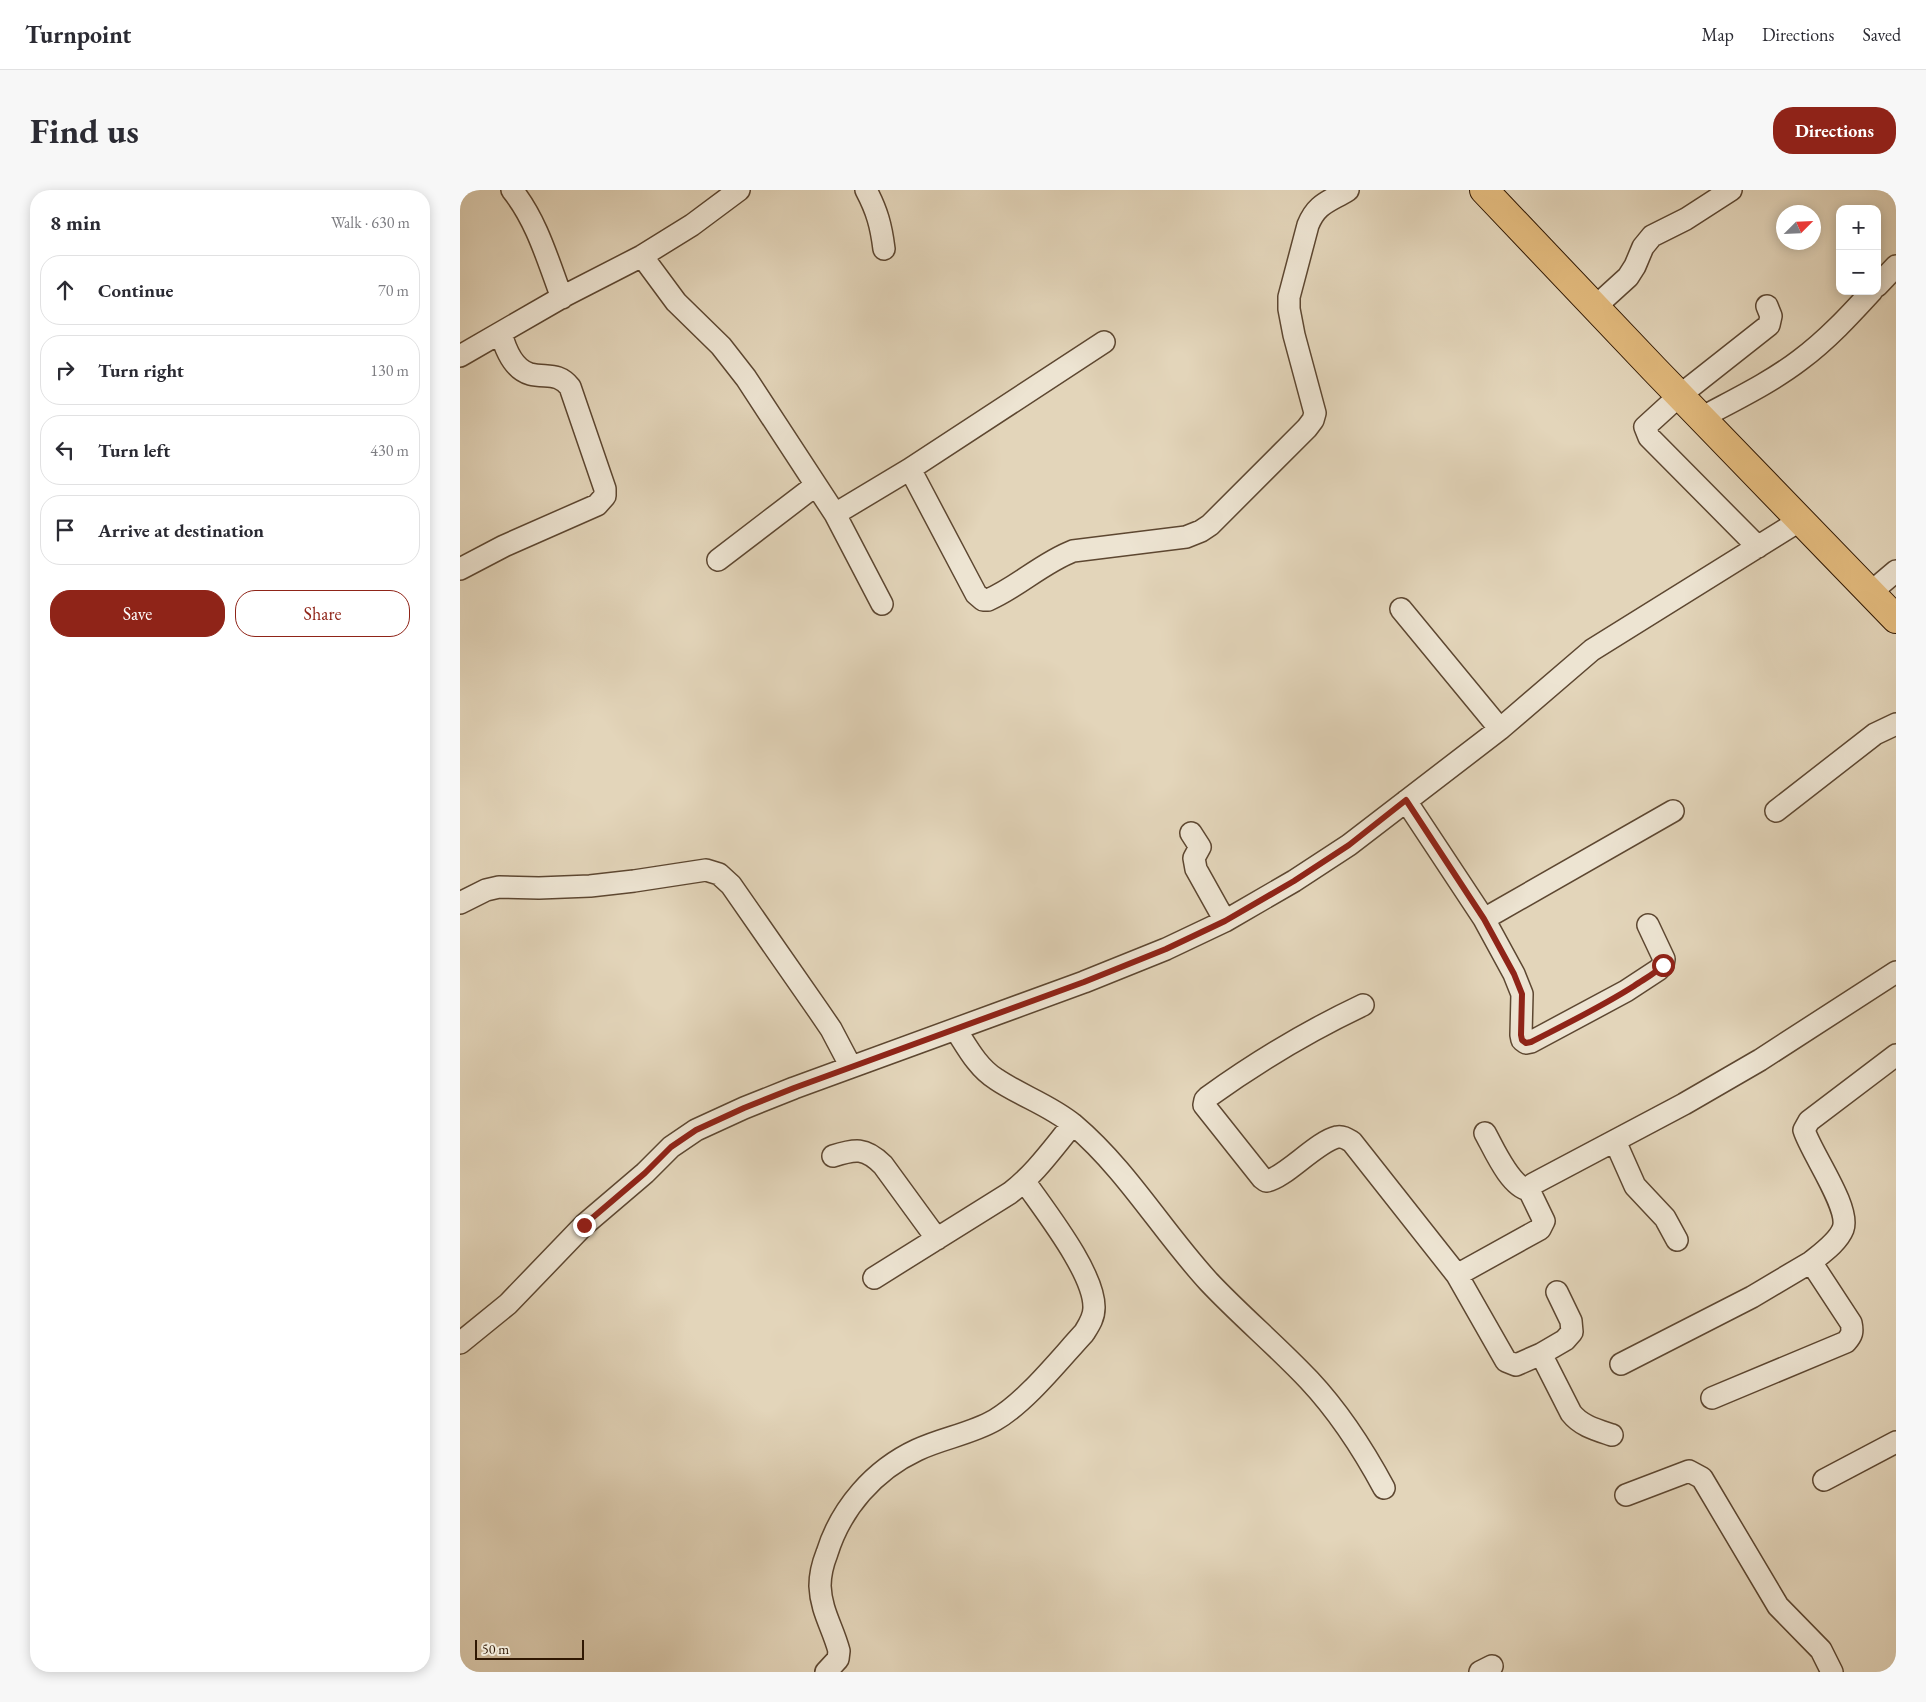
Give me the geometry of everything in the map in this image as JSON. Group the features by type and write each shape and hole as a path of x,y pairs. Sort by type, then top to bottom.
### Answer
{"highway":[{"path":"1484,190 1799,521 1896,619"}],"street":[{"path":"512,190 522,201 539,237 562,298"},
{"path":"460,356 562,298 642,256 692,224 739,190"},
{"path":"866,190 879,218 884,249"},
{"path":"910,469 976,594 983,600 993,598 1026,580 1057,557 1073,551 1186,537 1201,531 1210,525 1313,420 1315,413 1294,335 1289,309 1289,297 1312,214 1318,207 1348,190"},
{"path":"1595,306 1628,277 1643,247 1652,236 1686,219 1731,190"},
{"path":"642,256 676,302 721,346 746,378 835,514 882,604"},
{"path":"1881,282 1896,266"},
{"path":"1701,418 1760,386 1800,361 1826,338 1868,295"},
{"path":"1758,547 1646,432 1645,427 1679,396 1769,324 1771,316 1767,306"},
{"path":"460,569 504,546 597,505 605,496 605,489 570,387 559,377 528,373 518,366 508,355 501,333"},
{"path":"835,514 910,469 1104,342"},
{"path":"718,560 816,486"},
{"path":"461,1340 508,1304 584,1225 645,1173 671,1147 696,1130 727,1115 794,1088 1084,982 1166,949 1225,921 1294,881 1333,855 1500,729 1592,650 1799,521"},
{"path":"1870,593 1896,572"},
{"path":"1401,609 1500,729"},
{"path":"1776,811 1875,734 1896,724"},
{"path":"1406,800 1484,919 1519,985 1522,994 1521,1035 1522,1040 1526,1043 1572,1022 1658,970 1663,965 1664,960 1648,925"},
{"path":"1484,919 1672,810"},
{"path":"1191,832 1199,844 1199,849 1194,858 1196,869 1225,921"},
{"path":"460,903 486,890 499,887 590,886 634,882 706,870 719,874 731,885 822,1016 851,1067"},
{"path":"1529,1190 1533,1184 1684,1104 1760,1060 1896,972"},
{"path":"1363,1006 1305,1034 1258,1062 1208,1097 1204,1105 1266,1181 1276,1178 1305,1156 1333,1139 1345,1137 1352,1142 1457,1275 1506,1361 1516,1365 1541,1354 1565,1340 1572,1332 1571,1321 1557,1292"},
{"path":"956,1030 976,1061 996,1079 1043,1104 1073,1124 1133,1188 1209,1281 1308,1380 1329,1404 1367,1456 1384,1488"},
{"path":"1621,1364 1752,1296 1811,1262 1836,1239 1843,1228 1844,1218 1836,1195 1806,1138 1805,1125 1896,1055"},
{"path":"874,1278 1025,1182 1073,1124"},
{"path":"1457,1275 1540,1230 1544,1221 1529,1190 1518,1186 1485,1133"},
{"path":"1615,1141 1635,1186 1665,1218 1677,1240"},
{"path":"832,1156 851,1150 863,1151 874,1157 883,1165 937,1239"},
{"path":"826,1672 838,1659 839,1651 822,1603 820,1584 822,1566 841,1518 855,1498 876,1478 914,1451 994,1421 1010,1411 1084,1333 1091,1321 1094,1299 1085,1276 1070,1247 1025,1182"},
{"path":"1712,1398 1846,1342 1851,1336 1853,1331 1851,1323 1811,1262"},
{"path":"1541,1354 1570,1413 1582,1424 1612,1435"},
{"path":"1824,1480 1896,1442"},
{"path":"1626,1495 1690,1471 1702,1478 1778,1606 1821,1650 1832,1672"}],"route":[{"path":"584,1225 645,1173 671,1147 696,1130 794,1088 956,1030 1166,949 1225,921 1294,881 1349,845 1406,800 1484,919 1514,974 1522,994 1521,1035 1522,1040 1526,1043 1572,1022 1626,991 1663,965"}]}
